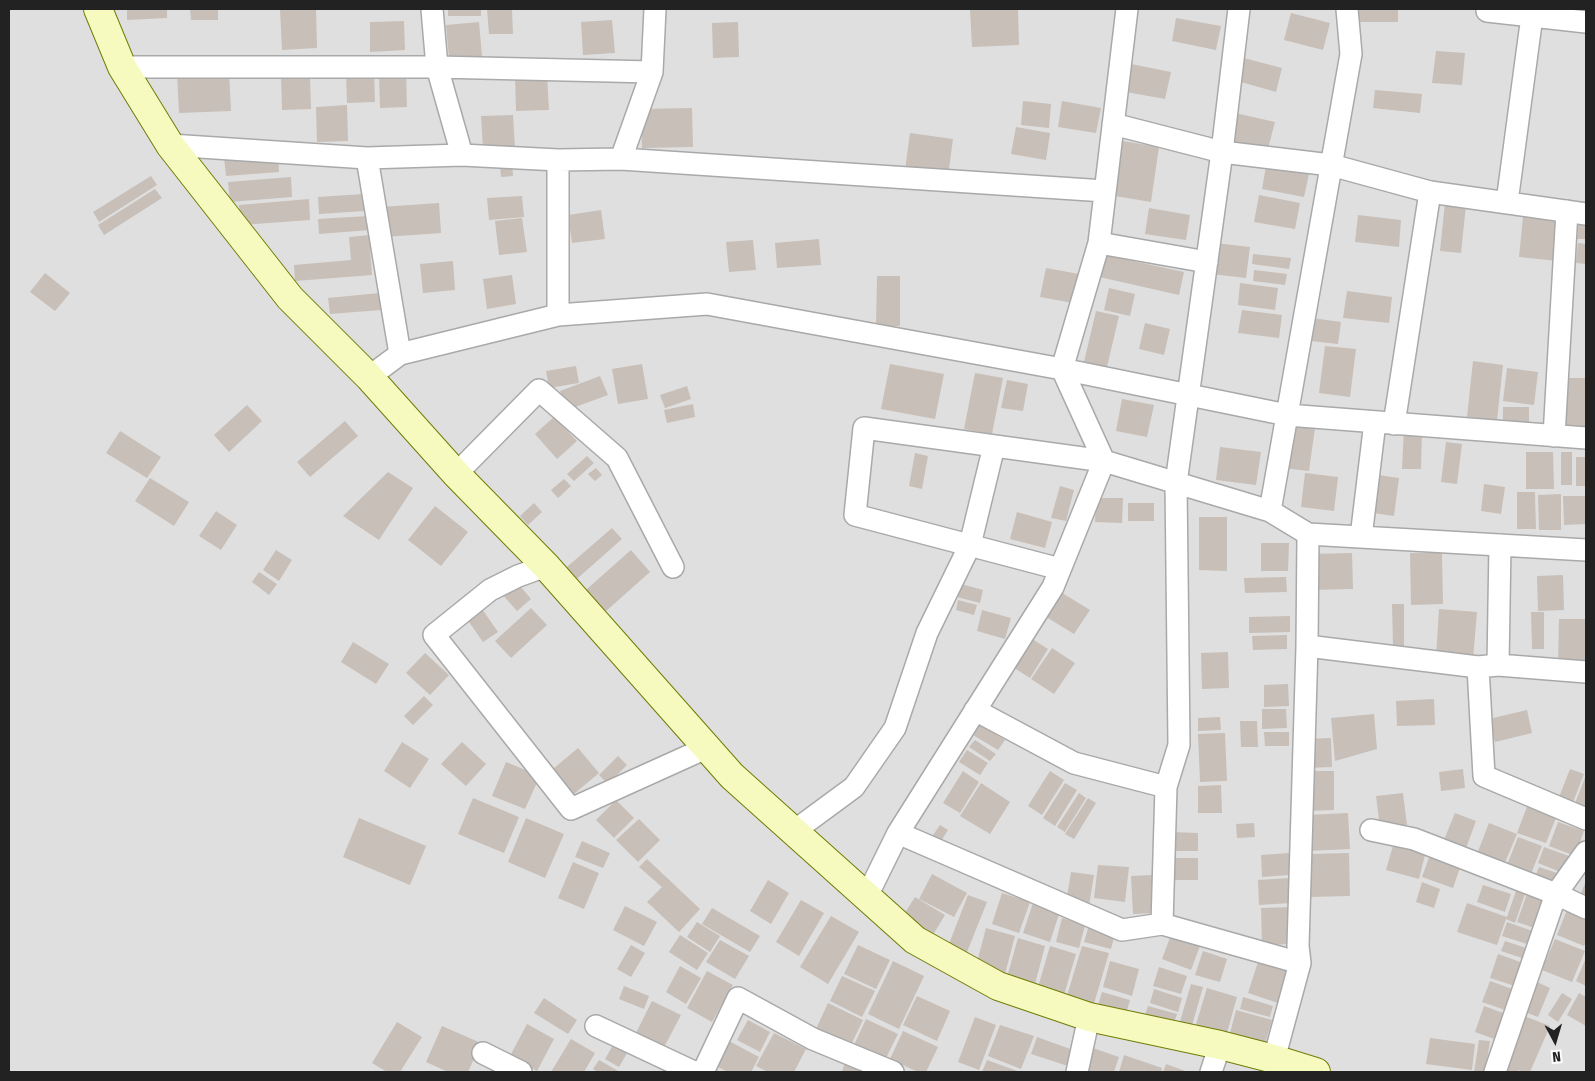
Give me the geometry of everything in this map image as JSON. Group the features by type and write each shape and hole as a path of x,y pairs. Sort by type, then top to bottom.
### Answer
{"main road":[{"path":"98,9 122,67 170,145 290,298 369,377 456,474 546,566 732,776 915,940 998,986 1089,1017 1220,1045 1316,1072"}],"street":[{"path":"432,9 437,67 462,155"},
{"path":"621,159 652,72 655,9"},
{"path":"867,896 898,833 1053,587 1104,460 1062,369 1099,243 1127,9"},
{"path":"1162,924 1166,787 1179,745 1176,483 1222,152 1239,9"},
{"path":"1270,511 1351,54 1348,9"},
{"path":"1487,9 1488,11 1586,22"},
{"path":"1507,202 1532,16"},
{"path":"122,67 437,67 652,72"},
{"path":"1113,124 1222,152 1331,165 1430,192 1577,212 1554,436"},
{"path":"170,145 367,158 462,155 558,160 621,159 1105,191"},
{"path":"367,158 400,354"},
{"path":"558,160 558,315"},
{"path":"1362,537 1430,192"},
{"path":"1099,243 1207,262"},
{"path":"369,377 400,354 558,315 707,304 1062,369 1287,415 1586,438"},
{"path":"456,474 540,390 617,458 673,567"},
{"path":"1060,569 855,515 864,428 1104,460 1270,511 1308,534 1586,550"},
{"path":"795,833 797,829 854,787 896,728 928,633 970,545 994,446"},
{"path":"1274,1059 1300,963 1298,946 1307,646 1308,534"},
{"path":"1500,545 1488,666 1484,776 1586,819"},
{"path":"546,566 518,576 490,590 434,635 571,809 706,748"},
{"path":"1307,646 1488,666 1586,672"},
{"path":"975,710 1074,763 1166,787"},
{"path":"1371,830 1414,839 1556,894 1586,908"},
{"path":"898,833 1122,930 1162,924 1300,963"},
{"path":"1495,1072 1556,894 1586,852"},
{"path":"703,1072 738,998 813,1039 893,1072"},
{"path":"1077,1072 1089,1017"},
{"path":"596,1026 694,1072"},
{"path":"1211,1072 1220,1045"},
{"path":"482,1053 521,1072"}],"shaded area":[{"path":"9,9 1586,9 1586,1072 9,1072"}],"building":[{"path":"127,9 167,9 167,18 127,20"},
{"path":"190,9 218,9 218,20 191,20"},
{"path":"280,9 316,9 317,48 282,50"},
{"path":"448,9 481,9 481,16 448,16"},
{"path":"487,9 512,9 513,34 489,34"},
{"path":"970,9 1018,9 1019,45 972,47"},
{"path":"1353,9 1398,9 1398,22 1353,22"},
{"path":"1291,13 1330,23 1323,50 1284,40"},
{"path":"1176,18 1221,26 1216,50 1172,41"},
{"path":"612,20 615,53 583,55 581,22"},
{"path":"404,21 405,50 370,52 370,22"},
{"path":"479,22 482,56 449,58 446,25"},
{"path":"738,22 739,57 713,58 712,23"},
{"path":"1436,51 1465,53 1462,85 1432,83"},
{"path":"1240,57 1282,68 1276,92 1234,80"},
{"path":"1131,64 1171,72 1165,99 1126,92"},
{"path":"374,71 375,102 347,103 346,72"},
{"path":"229,72 231,111 179,113 177,74"},
{"path":"406,72 407,107 380,108 379,73"},
{"path":"310,75 311,109 282,110 281,76"},
{"path":"547,75 549,110 516,111 515,76"},
{"path":"1375,90 1422,94 1420,113 1373,108"},
{"path":"1023,101 1051,104 1049,128 1021,125"},
{"path":"1062,101 1101,108 1096,133 1058,127"},
{"path":"347,105 348,141 317,142 316,107"},
{"path":"692,108 693,147 642,148 641,109"},
{"path":"1235,113 1275,122 1267,152 1228,143"},
{"path":"513,115 515,148 483,149 481,116"},
{"path":"1016,127 1050,133 1046,160 1011,154"},
{"path":"910,133 953,139 948,176 905,170"},
{"path":"1117,140 1159,147 1151,202 1109,195"},
{"path":"278,153 279,172 226,176 224,157"},
{"path":"512,163 513,176 501,177 500,164"},
{"path":"1266,166 1309,174 1304,197 1262,189"},
{"path":"151,176 157,185 99,222 93,212"},
{"path":"291,177 292,197 230,202 228,182"},
{"path":"155,189 162,198 104,235 98,225"},
{"path":"363,194 365,211 319,214 318,197"},
{"path":"1259,195 1300,203 1295,229 1254,222"},
{"path":"522,196 524,217 489,220 487,198"},
{"path":"309,199 310,220 241,225 239,205"},
{"path":"439,203 441,233 384,237 381,207"},
{"path":"1445,203 1466,205 1461,253 1440,251"},
{"path":"1149,208 1190,215 1186,240 1145,234"},
{"path":"601,210 605,239 572,243 568,215"},
{"path":"1358,215 1401,220 1399,247 1355,242"},
{"path":"368,216 370,230 319,234 318,219"},
{"path":"1523,217 1561,221 1557,261 1519,257"},
{"path":"522,218 527,252 499,255 495,221"},
{"path":"1579,219 1586,219 1586,239 1577,239"},
{"path":"369,235 372,275 295,281 294,265 351,260 349,237"},
{"path":"819,239 821,265 777,268 775,243"},
{"path":"753,240 756,270 729,272 726,242"},
{"path":"1215,243 1250,247 1246,278 1211,274"},
{"path":"1578,243 1586,244 1586,264 1576,263"},
{"path":"1100,254 1184,272 1179,295 1095,276"},
{"path":"1253,254 1291,258 1289,269 1252,264"},
{"path":"453,261 455,290 423,293 420,264"},
{"path":"1046,268 1079,274 1073,303 1040,297"},
{"path":"1254,270 1287,274 1285,285 1253,281"},
{"path":"45,273 70,293 55,311 30,292"},
{"path":"512,275 516,304 487,309 483,279"},
{"path":"877,276 900,276 900,326 876,326"},
{"path":"1240,283 1278,288 1275,310 1238,305"},
{"path":"1109,288 1135,294 1130,316 1104,310"},
{"path":"1347,291 1392,297 1389,323 1343,318"},
{"path":"380,293 381,310 330,314 328,298"},
{"path":"1242,310 1282,315 1279,338 1238,333"},
{"path":"1096,311 1119,316 1106,371 1083,366"},
{"path":"1305,317 1341,322 1338,344 1302,340"},
{"path":"1145,323 1170,329 1164,355 1139,349"},
{"path":"1325,346 1356,349 1350,397 1319,393"},
{"path":"1473,361 1503,365 1497,420 1467,417"},
{"path":"642,364 648,399 618,404 612,369"},
{"path":"890,364 944,374 935,419 881,409"},
{"path":"576,366 579,383 549,388 546,371"},
{"path":"1507,368 1538,372 1534,405 1503,401"},
{"path":"975,373 1003,378 992,434 964,429"},
{"path":"600,376 608,395 567,410 560,391"},
{"path":"1559,378 1586,378 1586,430 1559,430"},
{"path":"1007,380 1028,384 1023,411 1001,408"},
{"path":"687,386 691,399 665,408 660,395"},
{"path":"1122,399 1154,405 1147,437 1116,431"},
{"path":"693,404 695,417 667,423 664,410"},
{"path":"247,405 262,421 229,452 214,435"},
{"path":"1503,407 1529,407 1529,429 1503,429"},
{"path":"554,417 577,441 557,459 535,434"},
{"path":"345,421 358,436 310,477 297,462"},
{"path":"1288,425 1315,428 1309,471 1283,468"},
{"path":"1404,428 1422,429 1421,469 1402,469"},
{"path":"120,431 161,457 147,478 106,453"},
{"path":"1446,442 1462,444 1457,484 1441,482"},
{"path":"1220,447 1261,452 1256,485 1216,480"},
{"path":"1526,452 1553,452 1554,489 1526,489"},
{"path":"1561,452 1572,452 1572,485 1561,485"},
{"path":"915,453 928,456 922,489 909,486"},
{"path":"587,456 594,463 574,481 567,474"},
{"path":"1576,457 1586,457 1586,486 1576,486"},
{"path":"596,468 602,475 595,481 588,474"},
{"path":"388,472 413,488 379,540 343,516"},
{"path":"1305,473 1338,477 1334,511 1301,507"},
{"path":"1371,474 1399,478 1394,516 1366,512"},
{"path":"150,478 189,502 174,526 135,501"},
{"path":"564,479 571,486 558,498 551,490"},
{"path":"1484,484 1505,487 1501,514 1481,511"},
{"path":"1060,486 1074,490 1066,521 1051,518"},
{"path":"1517,492 1535,492 1536,529 1517,529"},
{"path":"1561,494 1561,530 1539,530 1538,495"},
{"path":"1563,496 1586,496 1586,524 1564,525"},
{"path":"1096,498 1123,498 1122,523 1095,522"},
{"path":"534,503 542,512 528,525 520,516"},
{"path":"1128,503 1154,503 1154,521 1128,521"},
{"path":"435,506 468,532 441,566 408,540"},
{"path":"216,511 237,525 221,550 199,536"},
{"path":"1017,512 1052,522 1045,548 1010,539"},
{"path":"1199,517 1227,517 1227,571 1199,570"},
{"path":"612,528 622,539 571,584 560,573"},
{"path":"1261,543 1289,543 1288,571 1261,571"},
{"path":"276,550 292,560 279,581 263,570"},
{"path":"631,550 650,572 597,619 578,597"},
{"path":"1352,553 1353,589 1310,590 1310,554"},
{"path":"1410,553 1442,553 1443,604 1411,605"},
{"path":"259,572 277,584 269,595 252,582"},
{"path":"1563,575 1564,610 1538,611 1537,576"},
{"path":"1286,577 1287,592 1245,593 1244,578"},
{"path":"516,581 531,599 517,611 501,593"},
{"path":"961,584 983,590 980,603 957,597"},
{"path":"1059,591 1090,610 1074,634 1043,615"},
{"path":"958,600 977,605 974,615 956,610"},
{"path":"1392,604 1404,604 1404,646 1393,646"},
{"path":"531,608 547,625 511,658 495,641"},
{"path":"482,609 498,632 483,642 467,619"},
{"path":"1439,609 1477,612 1473,659 1436,657"},
{"path":"982,610 1011,618 1005,639 977,631"},
{"path":"1531,612 1544,612 1544,649 1532,649"},
{"path":"1290,616 1290,632 1249,633 1249,617"},
{"path":"1559,619 1586,619 1586,669 1558,668"},
{"path":"1026,635 1048,649 1030,678 1008,664"},
{"path":"1287,635 1287,649 1253,650 1252,636"},
{"path":"353,642 389,664 376,684 341,662"},
{"path":"1052,648 1075,663 1054,694 1031,679"},
{"path":"1228,652 1229,688 1202,689 1201,653"},
{"path":"425,653 449,675 430,695 406,673"},
{"path":"1288,684 1289,706 1264,707 1264,685"},
{"path":"424,696 433,705 413,725 404,716"},
{"path":"1434,699 1435,725 1397,726 1396,701"},
{"path":"1262,709 1286,709 1287,728 1262,729"},
{"path":"1527,710 1532,733 1495,742 1489,719"},
{"path":"1374,714 1377,749 1335,761 1331,718"},
{"path":"1220,717 1221,730 1198,731 1198,718"},
{"path":"1240,721 1257,721 1258,747 1241,747"},
{"path":"980,725 1005,740 998,750 973,735"},
{"path":"1264,732 1289,732 1289,746 1265,746"},
{"path":"1225,733 1227,781 1200,782 1198,734"},
{"path":"1331,738 1332,767 1307,768 1305,739"},
{"path":"975,740 996,754 990,761 969,747"},
{"path":"402,742 429,759 410,788 384,771"},
{"path":"462,742 486,764 466,786 441,764"},
{"path":"578,748 599,773 574,794 553,769"},
{"path":"967,750 988,763 980,775 959,762"},
{"path":"618,756 627,765 608,784 599,775"},
{"path":"506,762 540,776 525,809 492,796"},
{"path":"1463,769 1465,788 1441,791 1439,772"},
{"path":"1570,769 1584,774 1570,810 1556,805"},
{"path":"963,771 979,782 960,813 943,803"},
{"path":"1050,771 1064,780 1042,815 1028,806"},
{"path":"1304,771 1334,771 1334,810 1305,811"},
{"path":"1586,775 1586,802 1581,814 1572,811"},
{"path":"981,783 1010,802 990,834 960,816"},
{"path":"1065,783 1077,790 1055,826 1043,818"},
{"path":"1221,785 1222,813 1198,813 1198,786"},
{"path":"1079,793 1086,798 1065,832 1057,827"},
{"path":"1403,793 1407,825 1380,828 1376,796"},
{"path":"473,798 519,817 504,853 458,834"},
{"path":"1088,798 1096,803 1074,839 1065,834"},
{"path":"616,800 634,818 614,838 596,820"},
{"path":"1528,804 1557,815 1546,843 1517,833"},
{"path":"1348,813 1350,849 1308,851 1306,815"},
{"path":"1455,813 1476,821 1466,848 1444,840"},
{"path":"359,818 426,846 410,885 343,857"},
{"path":"526,818 564,834 545,878 508,862"},
{"path":"639,819 660,840 638,862 616,840"},
{"path":"1558,822 1584,831 1575,856 1549,846"},
{"path":"1254,823 1255,837 1237,838 1236,824"},
{"path":"1489,823 1517,834 1504,865 1477,854"},
{"path":"940,825 948,830 938,846 929,841"},
{"path":"1170,832 1198,833 1198,851 1170,851"},
{"path":"1518,837 1542,846 1531,874 1507,865"},
{"path":"582,841 610,853 603,868 575,857"},
{"path":"1394,842 1426,851 1419,879 1386,870"},
{"path":"1544,847 1569,856 1563,873 1538,863"},
{"path":"1431,852 1462,862 1453,888 1422,877"},
{"path":"1289,853 1290,875 1262,877 1261,855"},
{"path":"1349,853 1350,896 1310,897 1309,854"},
{"path":"1175,858 1198,858 1198,880 1175,880"},
{"path":"647,859 700,909 679,932 647,902 662,887 639,867"},
{"path":"573,862 599,873 584,909 558,898"},
{"path":"1098,865 1129,867 1125,902 1094,898"},
{"path":"1539,867 1560,874 1556,885 1535,877"},
{"path":"1071,872 1094,875 1089,906 1066,903"},
{"path":"932,874 967,893 954,917 919,899"},
{"path":"1153,875 1155,913 1133,914 1131,876"},
{"path":"1290,878 1291,903 1259,905 1258,880"},
{"path":"768,880 789,893 771,924 750,911"},
{"path":"1586,881 1586,901 1579,898"},
{"path":"1422,882 1440,889 1434,908 1416,902"},
{"path":"1483,885 1511,894 1505,912 1477,902"},
{"path":"1517,888 1526,891 1515,923 1506,919 1497,945 1457,932 1467,903 1507,917"},
{"path":"1528,891 1551,899 1540,930 1517,922"},
{"path":"1002,893 1030,902 1019,933 992,924"},
{"path":"968,895 987,902 965,957 947,949"},
{"path":"915,897 945,915 931,938 901,919"},
{"path":"801,900 824,913 799,956 776,942"},
{"path":"1033,903 1060,911 1050,942 1023,933"},
{"path":"625,906 657,922 644,946 613,930"},
{"path":"1292,907 1293,944 1262,945 1261,908"},
{"path":"712,908 760,936 750,952 702,924"},
{"path":"1567,910 1586,918 1586,942 1584,946 1557,935"},
{"path":"831,916 859,932 828,984 800,967"},
{"path":"1062,918 1085,925 1079,948 1056,942"},
{"path":"697,922 720,936 710,952 687,937"},
{"path":"1090,922 1116,930 1111,949 1084,942"},
{"path":"1507,922 1538,933 1533,946 1502,936"},
{"path":"986,928 1015,936 1005,974 976,966"},
{"path":"680,935 708,953 697,970 669,952"},
{"path":"1171,935 1200,946 1191,970 1162,959"},
{"path":"1018,938 1045,946 1035,984 1007,977"},
{"path":"1555,939 1585,951 1572,982 1542,970"},
{"path":"720,940 749,956 735,979 706,962"},
{"path":"1505,941 1532,950 1528,960 1501,951"},
{"path":"631,945 645,953 631,977 617,969"},
{"path":"858,945 890,960 876,989 844,974"},
{"path":"1050,946 1076,954 1064,995 1038,987"},
{"path":"1082,946 1109,953 1093,1007 1066,999"},
{"path":"1203,951 1227,959 1220,982 1195,975"},
{"path":"1498,954 1526,964 1518,987 1490,978"},
{"path":"1586,958 1586,986 1576,981"},
{"path":"893,961 924,976 899,1029 868,1014"},
{"path":"1110,961 1139,969 1132,996 1103,987"},
{"path":"1258,962 1292,973 1281,1004 1248,993"},
{"path":"680,966 701,978 686,1004 666,992"},
{"path":"1159,967 1187,976 1181,994 1153,986"},
{"path":"707,971 733,985 712,1022 687,1008"},
{"path":"842,976 875,991 862,1017 830,1001"},
{"path":"1490,981 1515,990 1508,1011 1482,1002"},
{"path":"1537,982 1550,988 1538,1017 1525,1012"},
{"path":"1191,984 1203,987 1191,1029 1179,1025"},
{"path":"624,986 649,996 644,1009 619,999"},
{"path":"1207,988 1237,997 1225,1040 1194,1031"},
{"path":"1154,989 1182,998 1178,1012 1150,1003"},
{"path":"1102,992 1130,1000 1124,1020 1096,1012"},
{"path":"1562,993 1572,999 1558,1022 1548,1015"},
{"path":"1579,993 1586,997 1586,1026 1567,1015"},
{"path":"917,996 950,1011 937,1041 903,1025"},
{"path":"1243,997 1273,1006 1270,1017 1240,1009"},
{"path":"544,998 577,1020 568,1034 534,1013"},
{"path":"652,1001 681,1015 661,1053 633,1039"},
{"path":"828,1003 863,1020 851,1045 816,1029"},
{"path":"1148,1006 1177,1014 1173,1026 1144,1018"},
{"path":"1484,1006 1506,1014 1497,1040 1475,1032"},
{"path":"1236,1010 1272,1020 1264,1047 1229,1037"},
{"path":"1524,1016 1550,1026 1530,1072 1518,1070 1517,1072 1501,1072"},
{"path":"975,1017 996,1025 979,1070 958,1062"},
{"path":"866,1019 898,1034 885,1060 854,1045"},
{"path":"748,1020 770,1032 760,1052 737,1040"},
{"path":"397,1022 422,1037 400,1072 387,1072 372,1063"},
{"path":"527,1024 554,1039 537,1071 510,1056"},
{"path":"1000,1025 1034,1036 1021,1069 988,1056"},
{"path":"442,1026 481,1043 468,1072 448,1072 426,1062"},
{"path":"903,1031 938,1047 926,1072 918,1072 890,1059"},
{"path":"774,1033 806,1049 794,1072 768,1072 756,1066"},
{"path":"1037,1037 1073,1050 1068,1066 1031,1054"},
{"path":"1430,1038 1475,1044 1472,1070 1426,1064"},
{"path":"571,1039 595,1053 584,1072 551,1072"},
{"path":"616,1040 630,1048 619,1067 605,1059"},
{"path":"727,1040 759,1057 751,1072 728,1072 714,1065"},
{"path":"1479,1040 1490,1041 1485,1072 1474,1072"},
{"path":"1090,1047 1119,1057 1114,1072 1081,1072"},
{"path":"1124,1055 1162,1068 1161,1072 1119,1072"},
{"path":"599,1060 620,1072 598,1072 593,1069"},
{"path":"987,1060 1020,1072 982,1072"},
{"path":"845,1062 874,1072 842,1072"},
{"path":"1166,1064 1188,1072 1163,1072"}]}
